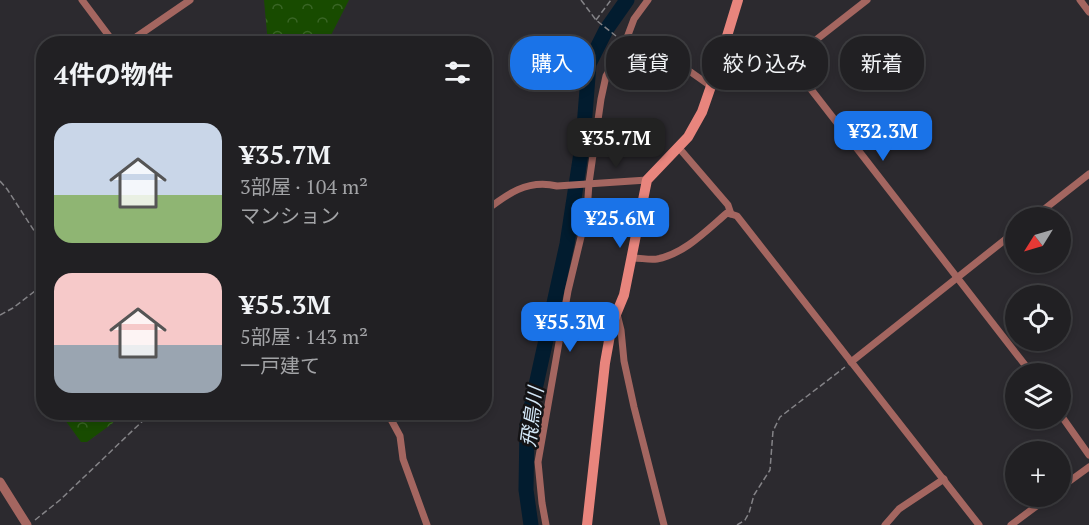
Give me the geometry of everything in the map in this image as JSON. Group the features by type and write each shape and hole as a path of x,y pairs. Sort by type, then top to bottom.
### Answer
{"main road":[{"path":"727,36 738,0"},
{"path":"587,525 605,363 612,324 624,295 633,258 647,180 688,137 711,90"}],"street":[{"path":"82,0 109,36"},
{"path":"138,36 190,0"},
{"path":"626,36 634,19 648,0"},
{"path":"821,36 867,0"},
{"path":"1080,0 1089,12"},
{"path":"546,525 538,462 568,291 587,212 587,183 606,76"},
{"path":"812,90 1023,363"},
{"path":"679,148 728,205 731,214"},
{"path":"1047,207 1089,174"},
{"path":"492,206 529,185 545,183 557,186 647,180"},
{"path":"633,258 654,260 668,256 681,250 727,213 737,216 978,525"},
{"path":"851,362 1005,240"},
{"path":"616,314 621,330 624,362 631,395 664,525"},
{"path":"391,420 400,436 403,459 427,525"},
{"path":"1071,429 1089,455"},
{"path":"1071,480 1089,467"},
{"path":"885,525 899,510 944,479"},
{"path":"0,482 30,523"},
{"path":"1011,525 1035,507"}],"path":[{"path":"581,0 596,20 617,36"},
{"path":"596,20 611,0"},
{"path":"0,181 8,189 36,233"},
{"path":"0,315 36,290"},
{"path":"737,525 745,520 754,495 770,470 773,431 780,417 851,362"},
{"path":"30,523 60,500 144,420"}],"green space":[{"path":"264,0 349,0 331,36 267,36"},
{"path":"65,420 114,420 113,423 87,442 81,442"}],"waterway":[{"name":"飛鳥川","path":"531,525 526,490 527,426 567,244 583,140 589,64 606,30 627,0"}]}
